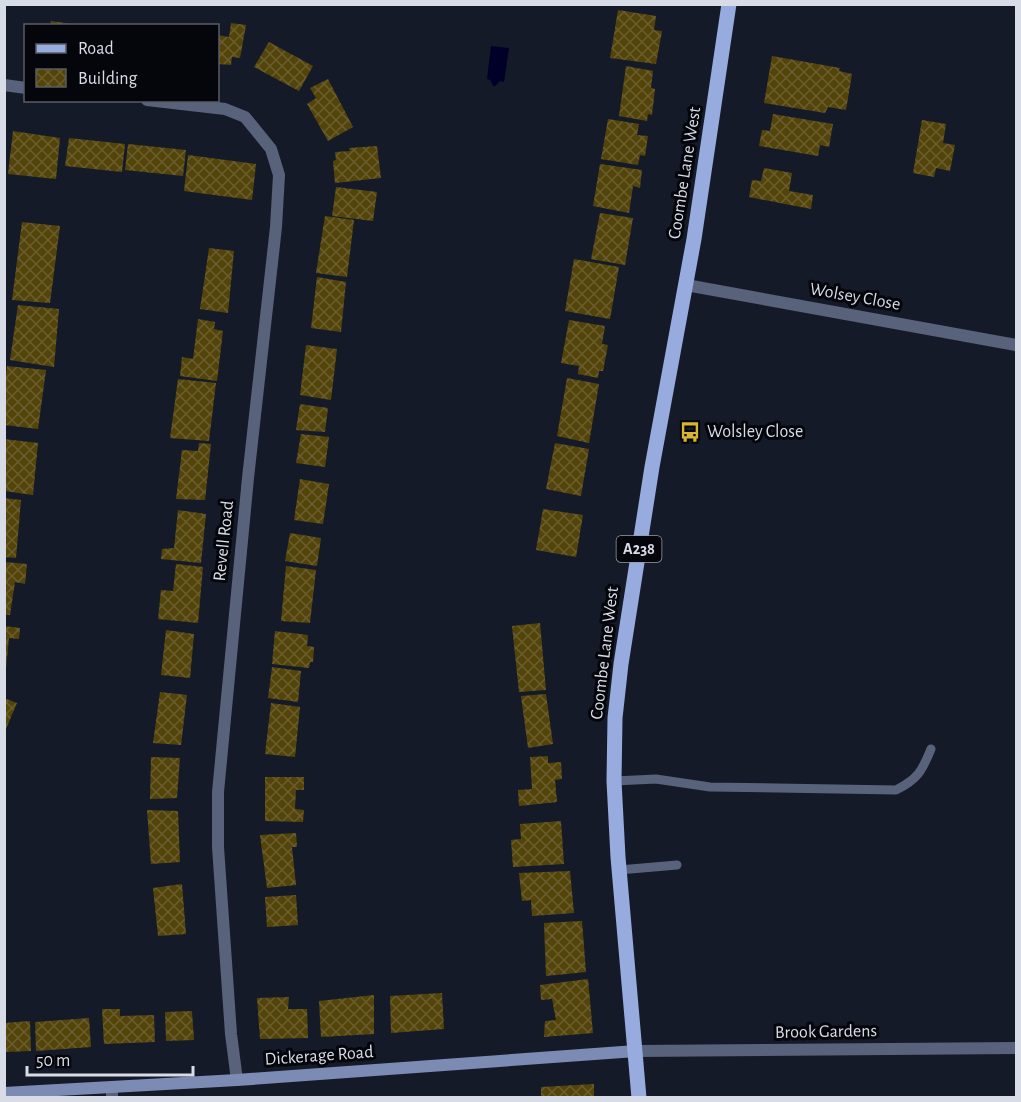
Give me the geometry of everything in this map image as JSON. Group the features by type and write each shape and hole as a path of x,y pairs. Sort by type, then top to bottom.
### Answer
{"main road":[{"name":"Coombe Lane West","path":"639,1098 619,870 614,781 615,718 621,664 652,467 686,285 729,4"}],"street":[{"path":"4,85 24,88"},
{"name":"Revell Road","path":"164,102 225,109 245,117 271,149 279,175 276,227 247,490 218,792 219,859 231,1034 237,1080"},
{"name":"Wolsey Close","path":"686,285 1017,345"},
{"name":"Brook Gardens","path":"636,1051 1017,1048"},
{"name":"Dickerage Road","path":"4,1093 112,1093 237,1080 636,1051"}],"lane":[{"path":"614,781 656,779 710,787 896,790 909,784 920,774 931,749"},
{"path":"619,870 677,865"}],"water":[{"path":"491,46 509,48 504,82 500,81 494,87 487,79"}],"building":[{"path":"618,10 656,16 654,30 662,31 656,64 610,58"},
{"path":"51,21 72,24 50,24"},
{"path":"231,23 246,25 240,58 232,57 231,65 219,64 219,35 229,37"},
{"path":"269,42 313,66 299,91 254,67"},
{"path":"772,56 840,68 839,71 852,74 846,110 828,107 825,113 764,103"},
{"path":"626,66 653,71 651,88 655,89 652,115 648,114 647,121 619,116"},
{"path":"328,79 353,127 328,141 307,104 316,98 310,88"},
{"path":"773,114 833,124 829,147 820,145 818,156 759,146 762,130 770,131"},
{"path":"608,119 639,124 637,135 648,136 645,156 640,155 638,165 601,159"},
{"path":"922,120 946,124 943,143 955,145 950,171 936,168 934,177 913,173"},
{"path":"13,131 60,138 56,179 8,174"},
{"path":"69,138 125,144 122,172 65,166"},
{"path":"128,144 186,150 183,176 125,170"},
{"path":"377,146 381,178 335,183 333,161 336,160 335,152 350,151 349,148"},
{"path":"188,155 256,164 252,200 184,191"},
{"path":"600,164 642,170 640,188 633,186 629,213 593,206"},
{"path":"764,168 792,173 789,191 813,195 811,209 749,197 752,180 761,181"},
{"path":"336,187 377,192 373,221 332,216"},
{"path":"600,213 633,218 625,265 591,259"},
{"path":"325,216 354,220 347,277 316,273"},
{"path":"22,222 60,226 50,303 12,300"},
{"path":"209,248 234,251 228,313 200,309"},
{"path":"574,259 619,267 610,319 565,311"},
{"path":"317,277 346,282 341,332 311,328"},
{"path":"18,305 59,309 54,367 10,360"},
{"path":"198,319 215,322 214,329 223,331 217,381 180,376 182,357 193,359"},
{"path":"569,320 605,326 602,344 608,345 603,371 599,371 598,378 578,374 579,366 561,363"},
{"path":"306,345 337,349 331,400 300,395"},
{"path":"7,366 46,370 38,429 4,425"},
{"path":"567,378 599,384 589,443 557,436"},
{"path":"178,379 216,383 209,441 170,438"},
{"path":"300,404 328,408 325,432 296,430"},
{"path":"301,434 329,437 325,467 296,463"},
{"path":"4,439 38,443 33,495 4,491"},
{"path":"199,443 211,444 205,500 176,499 182,450 198,451"},
{"path":"555,443 589,449 581,496 546,489"},
{"path":"300,479 329,484 323,524 294,520"},
{"path":"4,498 21,500 16,558 4,557"},
{"path":"543,509 583,515 576,557 536,550"},
{"path":"178,510 206,514 201,563 161,559 162,549 174,548"},
{"path":"290,533 321,538 317,566 285,561"},
{"path":"4,562 27,564 25,584 15,582 10,615 4,615"},
{"path":"176,564 203,567 198,623 158,619 161,590 173,591"},
{"path":"286,566 316,570 310,623 281,621"},
{"path":"540,623 546,690 519,692 512,626"},
{"path":"4,626 20,628 19,639 9,638 6,668"},
{"path":"166,630 194,634 190,678 161,675"},
{"path":"275,631 308,635 307,646 314,647 313,662 310,662 309,668 272,664"},
{"path":"272,667 301,671 298,702 268,698"},
{"path":"160,692 187,695 181,745 153,743"},
{"path":"546,694 553,744 528,748 521,696"},
{"path":"4,698 17,703 5,731 4,731"},
{"path":"271,703 300,707 295,757 265,754"},
{"path":"548,756 548,763 561,762 562,779 555,780 557,802 519,806 518,790 532,789 530,757"},
{"path":"151,757 180,758 177,798 150,799"},
{"path":"265,777 304,777 304,790 296,790 295,809 304,810 303,822 265,821"},
{"path":"147,810 178,811 180,862 151,864"},
{"path":"561,821 564,864 513,867 511,840 521,839 520,824"},
{"path":"296,833 297,847 292,847 296,885 267,888 260,835"},
{"path":"570,871 574,913 532,916 531,900 522,901 519,873"},
{"path":"182,884 186,934 158,936 153,888"},
{"path":"296,895 298,925 267,927 265,897"},
{"path":"582,921 586,972 546,976 544,923"},
{"path":"588,979 593,1033 544,1037 545,1021 556,1020 552,999 541,1000 540,985"},
{"path":"442,993 444,1029 391,1033 390,996"},
{"path":"374,995 374,1034 321,1037 319,1001"},
{"path":"289,997 288,1009 307,1009 308,1038 260,1039 257,998"},
{"path":"102,1009 120,1009 120,1016 154,1015 155,1042 104,1044"},
{"path":"192,1011 194,1040 166,1041 165,1012"},
{"path":"89,1018 91,1047 36,1051 35,1022"},
{"path":"30,1021 31,1051 4,1052 4,1023"},
{"path":"594,1084 594,1098 541,1098 541,1087"}],"place":[{"name":"Wolsley Close","path":"690,432"}]}
